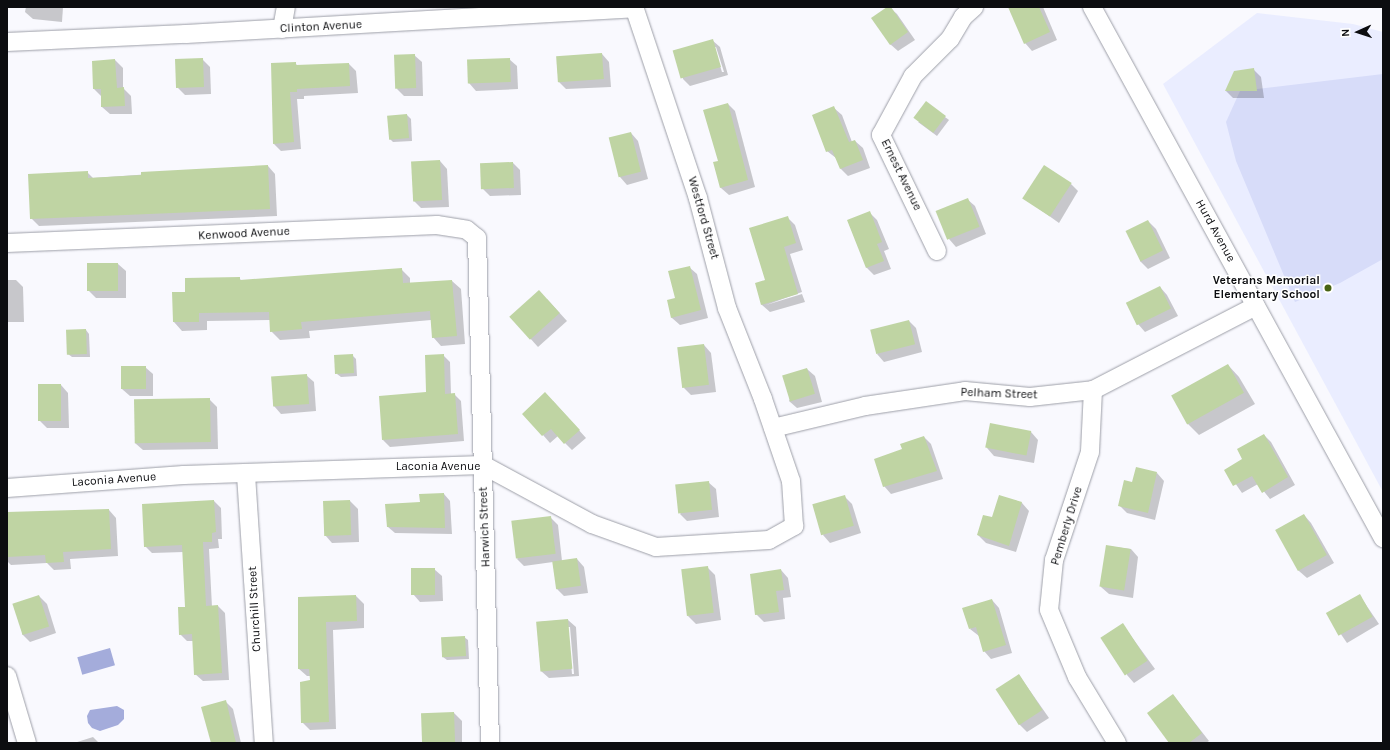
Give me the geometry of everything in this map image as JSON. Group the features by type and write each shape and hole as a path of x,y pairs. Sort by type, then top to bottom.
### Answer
{"street":[{"path":"282,29 286,7"},
{"name":"Ernest Avenue","path":"937,251 881,135 913,76 950,39 963,17 974,7"},
{"name":"Hurd Avenue","path":"1092,7 1383,538"},
{"name":"Clinton Avenue","path":"7,42 282,29 634,8"},
{"name":"Westford Street","path":"634,8 698,198 727,308 773,428"},
{"name":"Kenwood Avenue","path":"7,243 437,225 467,230 477,238"},
{"name":"Harwich Street","path":"477,238 490,743"},
{"name":"Pelham Street","path":"773,428 865,406 965,391 1030,398 1093,390 1256,306"},
{"name":"Pemberly Drive","path":"1093,390 1090,452 1054,560 1049,610 1076,677 1117,743"},
{"name":"Laconia Avenue","path":"7,488 184,475 246,475 348,468 483,465 592,524 656,547 769,540 794,526 791,481 773,428"},
{"name":"Churchill Street","path":"246,475 264,743"},
{"path":"7,676 28,743"}],"shaded area":[{"name":"Veterans Memorial Elementary School","path":"1257,13 1353,24 1383,32 1383,492 1163,84"},
{"path":"1383,74 1383,259 1340,283 1295,302 1236,161 1226,122 1240,91"}],"water":[{"path":"110,648 115,665 82,675 77,657"},
{"path":"117,706 124,710 124,719 118,725 100,731 92,728 88,723 87,716 90,710"}],"building":[{"path":"887,7 891,7 908,32 890,45 871,18"},
{"path":"1008,7 1039,7 1050,32 1024,44"},
{"path":"713,39 721,67 681,78 673,51"},
{"path":"602,53 604,79 558,82 556,56"},
{"path":"415,54 416,88 395,89 394,55"},
{"path":"203,58 204,87 176,88 175,59"},
{"path":"510,58 511,82 468,83 467,60"},
{"path":"115,59 117,88 124,87 125,106 101,107 101,89 93,89 92,61"},
{"path":"296,62 296,65 349,63 350,86 297,89 297,92 290,92 294,142 273,144 271,63"},
{"path":"1254,68 1257,91 1225,91 1234,71"},
{"path":"926,101 946,116 933,133 913,118"},
{"path":"728,103 748,180 720,188 713,162 718,161 703,110"},
{"path":"834,106 849,142 855,140 863,160 840,169 832,150 826,152 812,115"},
{"path":"407,114 409,138 389,140 387,116"},
{"path":"631,132 641,172 619,177 609,138"},
{"path":"440,160 442,200 413,201 411,162"},
{"path":"513,162 514,188 481,189 480,163"},
{"path":"268,165 270,209 30,219 28,174 88,171 88,178 141,175 141,172"},
{"path":"1044,165 1072,183 1050,217 1022,199"},
{"path":"968,198 980,227 947,240 936,211"},
{"path":"870,211 882,242 877,244 884,261 866,268 847,220"},
{"path":"788,216 796,243 784,247 798,294 761,305 755,283 765,280 749,228"},
{"path":"1148,220 1163,251 1140,262 1126,231"},
{"path":"87,263 118,263 118,291 87,291"},
{"path":"690,266 701,310 671,318 667,300 675,298 668,271"},
{"path":"402,268 403,283 452,280 457,336 432,338 430,311 301,322 302,329 270,332 269,312 199,313 199,322 173,322 172,292 185,292 185,278 240,277 240,280"},
{"path":"1160,286 1171,308 1137,325 1126,303"},
{"path":"539,290 560,313 530,340 509,317"},
{"path":"909,320 915,344 876,354 870,330"},
{"path":"86,329 87,354 67,355 66,330"},
{"path":"704,344 709,385 682,388 677,347"},
{"path":"353,354 354,373 335,374 334,355"},
{"path":"444,354 445,394 455,393 458,434 382,440 379,396 426,392 425,355"},
{"path":"1228,364 1244,393 1187,424 1171,396"},
{"path":"121,366 146,366 146,389 121,389"},
{"path":"807,368 815,394 790,401 782,376"},
{"path":"307,374 309,404 273,406 271,377"},
{"path":"38,384 61,384 61,421 38,421"},
{"path":"545,392 580,430 564,444 551,429 542,436 522,414"},
{"path":"210,398 211,442 135,443 134,399"},
{"path":"990,423 1031,431 1026,456 985,448"},
{"path":"1264,434 1288,477 1262,493 1252,476 1233,486 1224,470 1242,459 1237,449"},
{"path":"924,436 937,471 883,487 874,459 902,449 900,444"},
{"path":"1136,467 1157,472 1148,513 1118,506 1124,480 1132,482"},
{"path":"709,481 712,510 678,513 675,485"},
{"path":"444,493 445,528 387,527 385,504 420,502 419,494"},
{"path":"845,495 854,526 821,535 812,504"},
{"path":"999,495 1022,502 1009,546 977,535 983,515 992,517"},
{"path":"214,500 216,532 212,533 212,542 203,542 206,606 218,605 222,673 194,675 192,634 179,635 178,607 185,607 182,545 144,547 142,504"},
{"path":"350,500 351,535 324,536 323,501"},
{"path":"109,509 111,549 63,552 64,562 46,563 45,555 7,557 7,512"},
{"path":"1304,514 1327,555 1298,571 1275,530"},
{"path":"551,516 556,554 516,559 511,521"},
{"path":"1106,545 1131,549 1124,590 1099,586"},
{"path":"577,558 581,586 556,589 552,561"},
{"path":"708,566 714,613 687,616 681,569"},
{"path":"411,568 435,568 435,595 411,595"},
{"path":"781,569 784,590 776,591 779,612 755,615 750,574"},
{"path":"1360,594 1373,617 1338,636 1326,613"},
{"path":"39,595 49,626 23,635 12,604"},
{"path":"356,595 357,621 326,622 329,722 301,723 300,682 310,680 309,669 298,669 298,597"},
{"path":"992,599 1006,645 983,652 976,627 969,629 962,608"},
{"path":"568,619 572,669 540,672 536,622"},
{"path":"1123,623 1148,661 1125,675 1100,638"},
{"path":"465,636 466,656 442,657 441,637"},
{"path":"1019,674 1042,710 1019,725 996,689"},
{"path":"1173,694 1202,733 1189,743 1169,743 1147,713"},
{"path":"226,700 236,743 211,743 201,707"},
{"path":"454,712 455,743 422,743 421,713"}],"place":[{"name":"Veterans Memorial Elementary School","path":"1328,288"}]}
